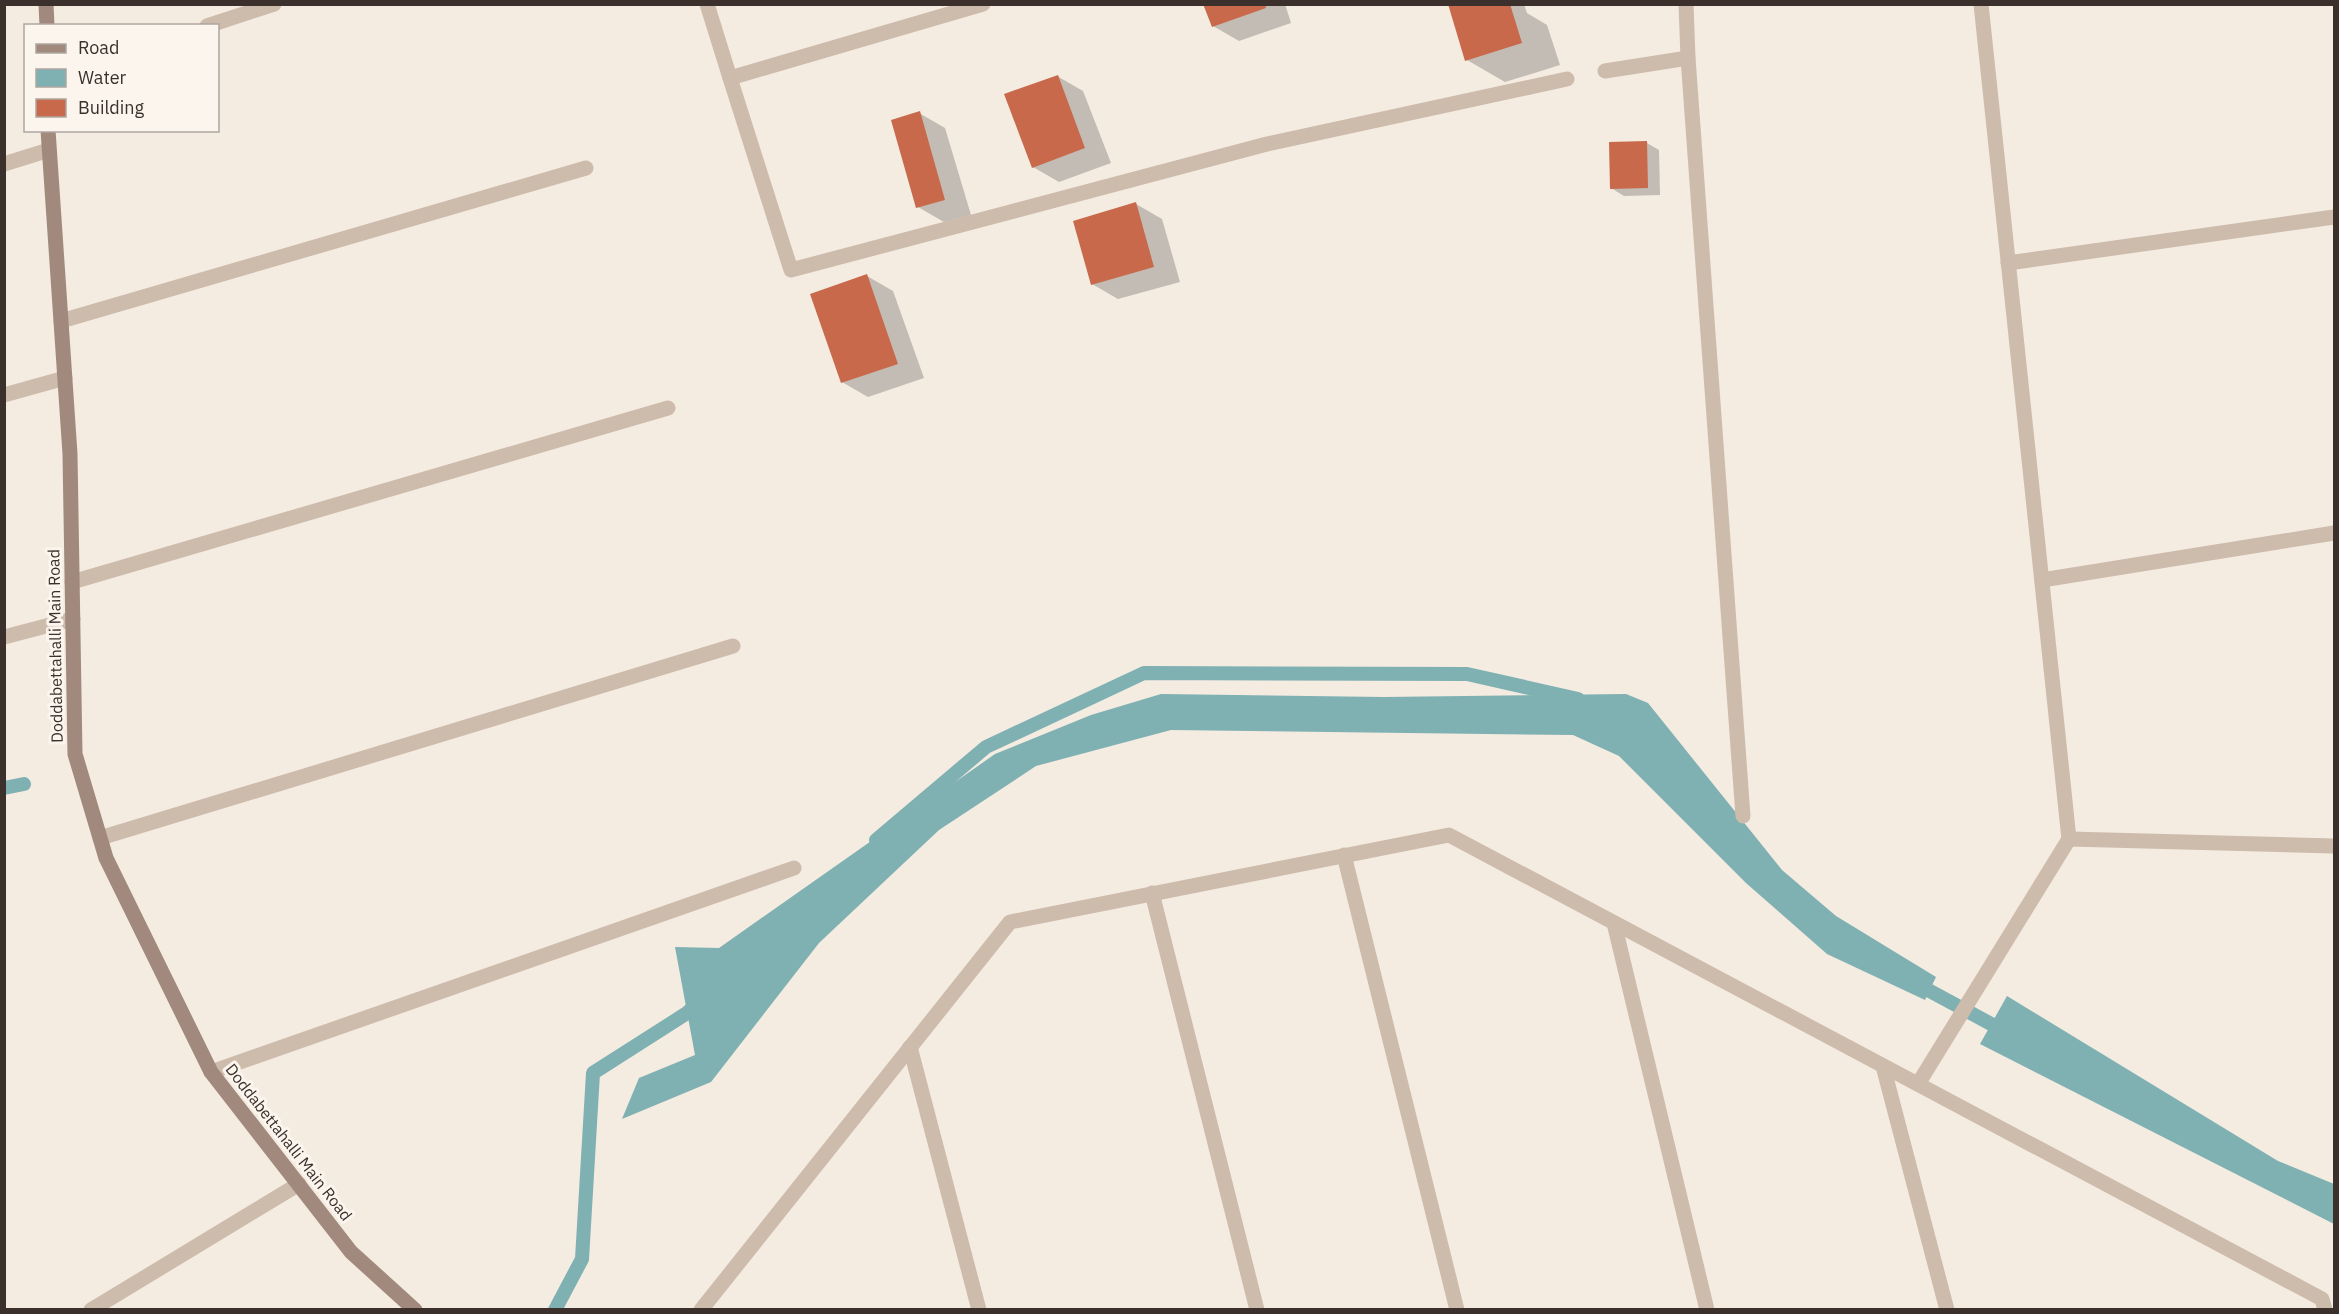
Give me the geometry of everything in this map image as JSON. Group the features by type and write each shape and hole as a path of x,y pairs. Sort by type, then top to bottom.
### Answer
{"street":[{"path":"46,4 46,24"},
{"path":"213,24 274,4"},
{"path":"706,4 791,270 1267,144 1567,79"},
{"path":"730,78 983,4"},
{"path":"1686,4 1743,816"},
{"path":"1918,1084 2069,839 1981,4"},
{"path":"1605,71 1688,58"},
{"name":"Doddabettahalli Main Road","path":"48,132 70,454 75,754 106,858 211,1072 351,1252 415,1310"},
{"path":"4,164 48,150"},
{"path":"61,321 586,168"},
{"path":"2008,263 2334,217"},
{"path":"4,395 65,378"},
{"path":"72,582 668,408"},
{"path":"2042,580 2334,532"},
{"path":"4,637 73,619"},
{"path":"100,837 733,646"},
{"path":"701,1310 1010,922 1449,835 2322,1299 2325,1310"},
{"path":"2069,839 2334,846"},
{"path":"1344,855 1457,1310"},
{"path":"211,1072 794,868"},
{"path":"1152,893 1257,1310"},
{"path":"1614,923 1707,1310"},
{"path":"910,1047 979,1310"},
{"path":"1883,1066 1947,1310"},
{"path":"91,1310 298,1185"}],"water":[{"path":"1161,694 1384,697 1626,694 1648,703 1782,870 1836,916 1936,977 1925,1000 1827,954 1746,883 1619,756 1573,735 1171,730 1036,766 939,830 819,943 711,1082 622,1119 639,1078 695,1055 675,947 719,948 995,754 1091,715"},
{"path":"2007,996 2278,1161 2334,1184 2334,1224 1980,1044"}],"building":[{"path":"1203,4 1265,4 1266,8 1212,27"},
{"path":"1448,4 1510,4 1522,43 1465,61"},
{"path":"1058,75 1085,148 1032,168 1004,94"},
{"path":"920,111 945,200 916,208 891,120"},
{"path":"1647,141 1648,188 1610,189 1609,142"},
{"path":"1136,202 1154,267 1091,285 1073,221"},
{"path":"867,274 898,364 841,383 810,294"}],"waterway":[{"path":"876,840 986,747 1144,673 1467,674 1578,699"},
{"path":"4,788 24,784"},
{"path":"1915,983 2006,1032"},
{"path":"555,1310 582,1259 593,1073 687,1013 700,1001"}]}
